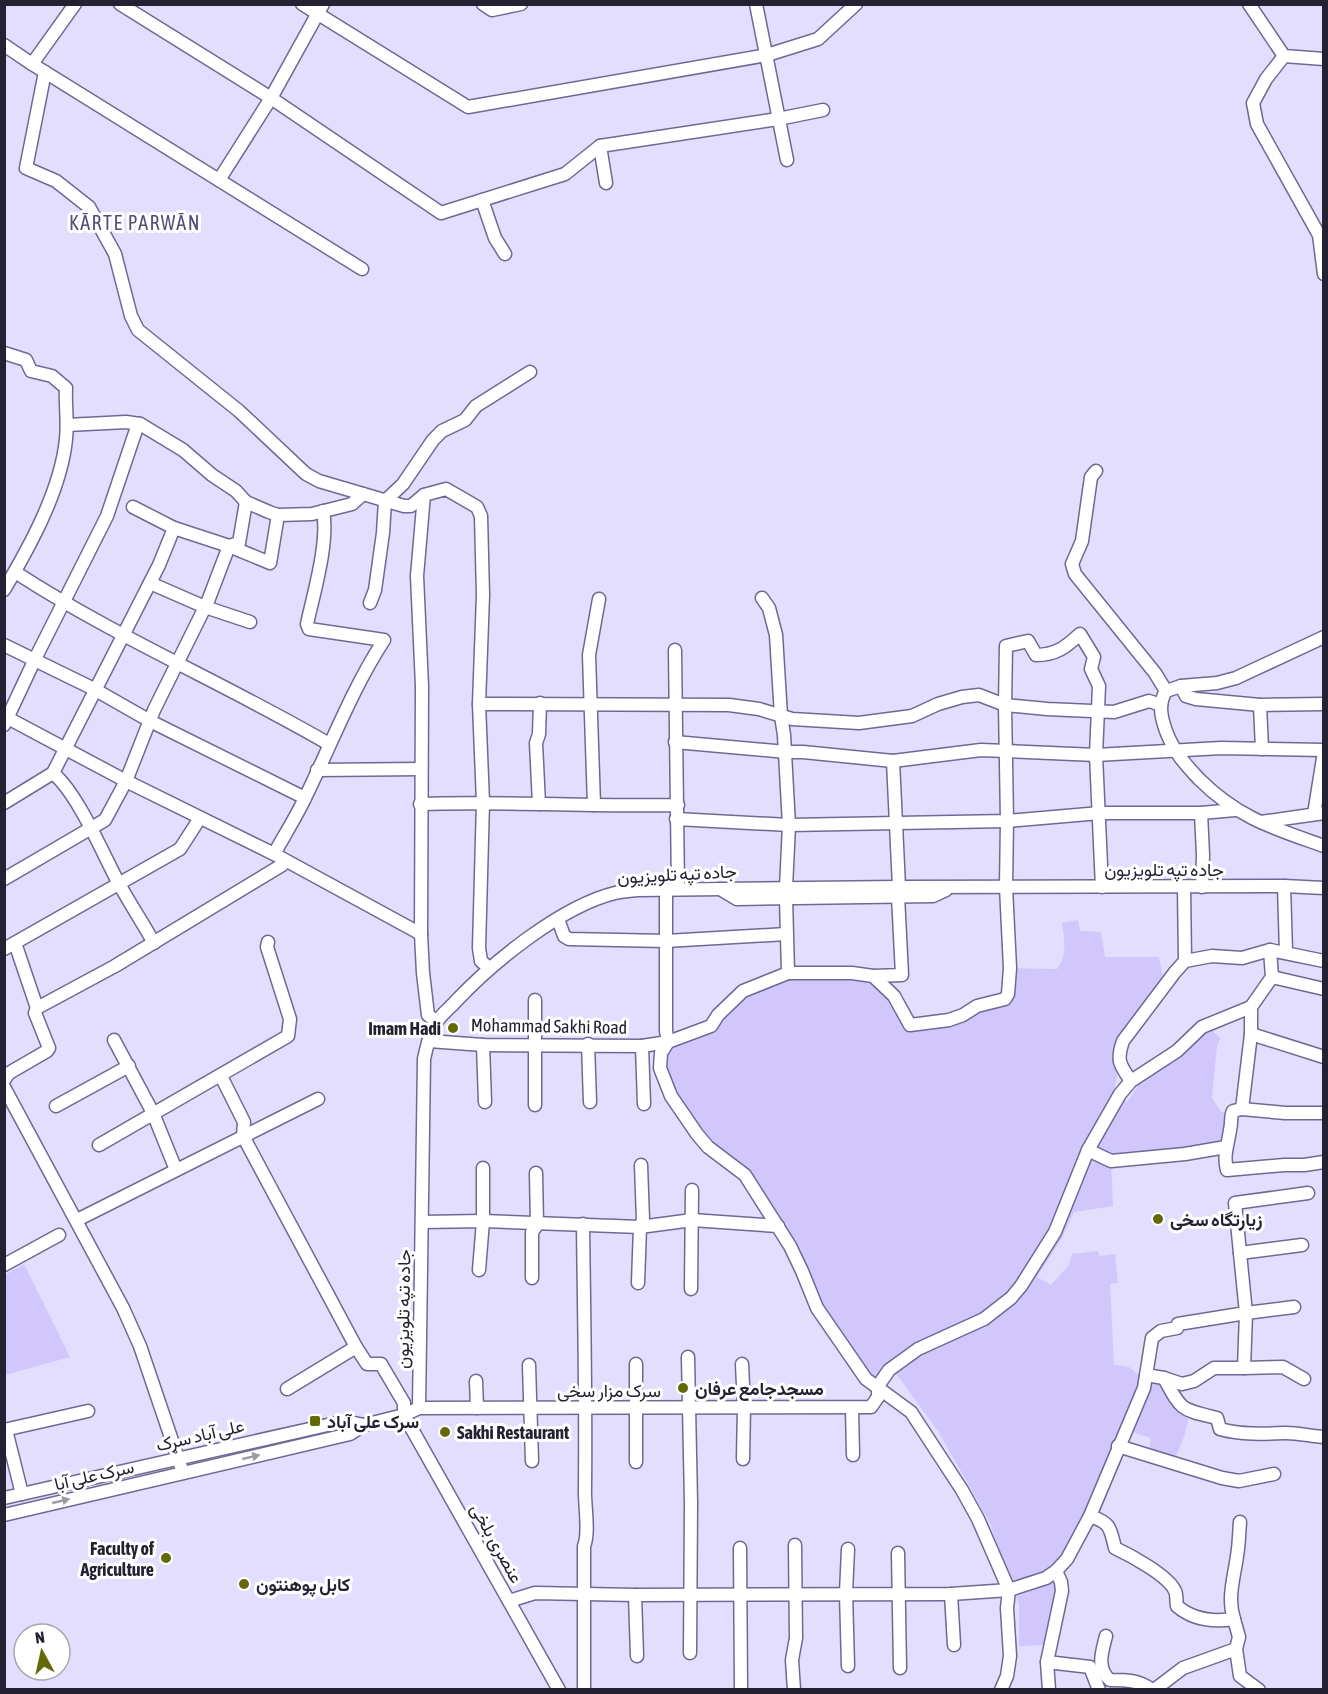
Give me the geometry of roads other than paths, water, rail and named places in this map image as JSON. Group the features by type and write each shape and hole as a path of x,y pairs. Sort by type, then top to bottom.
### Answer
{"street":[{"path":"32,64 75,4"},
{"path":"120,4 271,98 441,213 565,174 600,146 823,110"},
{"path":"302,4 320,9 468,107 767,55 818,39 856,4"},
{"path":"483,4 492,10 521,4"},
{"path":"756,4 787,160"},
{"path":"1249,4 1284,56"},
{"path":"219,180 271,98 320,9"},
{"path":"4,45 362,269"},
{"path":"1284,56 1323,59"},
{"path":"1284,56 1266,79 1253,103 1257,124 1319,235 1323,274"},
{"path":"45,72 26,168 56,181 89,207 115,254 128,308 138,330 238,411 306,474 319,481 404,506 411,506 424,495 446,489 477,507 481,516 483,595 479,704 483,802 479,948 481,961 489,968"},
{"path":"600,146 606,183"},
{"path":"482,200 495,238 505,254"},
{"path":"4,353 26,360 31,371 52,376 66,388 67,425 61,466 51,497 4,590"},
{"path":"370,603 375,590 385,501 402,484 442,431 465,420 476,406 530,372"},
{"path":"67,425 126,422 140,424 183,450 212,475 236,491 246,502 278,515 312,513 352,504 363,494"},
{"path":"140,424 137,427 107,516 5,720 279,857 421,934"},
{"path":"1096,471 1091,477 1082,540 1072,564 1075,574 1155,673 1166,691"},
{"path":"424,495 417,576 422,686 421,934 428,1015 436,1021"},
{"path":"229,546 239,543 246,502"},
{"path":"133,507 174,528 229,546 270,563 278,515"},
{"path":"37,1008 76,988 282,866 279,857 317,770 368,665 384,640 309,628 307,624 325,522 323,511"},
{"path":"4,803 53,773 150,582 174,528"},
{"path":"4,879 105,820 126,781 150,721 205,607 229,546"},
{"path":"15,572 63,603 281,716 329,744"},
{"path":"150,582 205,607 250,622"},
{"path":"762,598 769,608 776,635 781,716 786,752 789,825 786,893 788,973 902,975 893,761"},
{"path":"594,805 589,655 599,599"},
{"path":"873,976 894,996 910,1025 949,1020 977,1006 1005,999 1008,994 1010,968 1006,887 1006,646 1028,641 1036,655 1046,655 1064,650 1080,634 1094,657 1091,669 1099,686 1096,755 1102,887"},
{"path":"1166,691 1181,686 1217,683 1236,678 1323,637"},
{"path":"4,645 305,798"},
{"path":"675,650 678,805 666,940 668,1042 661,1053 660,1068 671,1096 697,1134 708,1147 745,1175 778,1226 802,1270 817,1308 866,1379 911,1412 962,1490 978,1519 1009,1590 1007,1608 1010,1656 1007,1676 1001,1689"},
{"path":"1181,686 1186,696 1196,699 1260,705 1323,704"},
{"path":"1166,691 1161,705 1161,719 1173,750 1217,797 1235,810 1259,822 1323,846"},
{"path":"479,704 729,705 759,709 792,719 859,723 912,716 938,704 962,697 980,696 1005,705 1114,712 1149,701 1161,705"},
{"path":"539,804 536,743 539,734 540,703"},
{"path":"1260,705 1262,749"},
{"path":"675,742 893,761 981,750 1096,755 1221,748 1323,751 1319,814 1259,822"},
{"path":"317,770 420,769"},
{"path":"53,773 61,780 91,829 119,884 154,942"},
{"path":"420,804 483,802 678,805"},
{"path":"676,819 789,825 1007,821 1100,813 1201,813 1235,810"},
{"path":"1201,813 1202,887"},
{"path":"4,1080 9,1073 49,1048 36,1013 37,1008 10,946 180,849 200,818"},
{"path":"1284,886 1286,952"},
{"name":"جاده تپه تلویزیون","path":"419,1408 424,1059 429,1041 436,1021 489,968 514,948 558,919 616,892 721,889 786,893 898,892 953,887 1284,886 1320,888"},
{"path":"1184,887 1185,961"},
{"path":"558,919 564,936 569,939 666,940 786,934"},
{"path":"99,1145 288,1036 290,1019 267,947 268,942"},
{"path":"878,1386 889,1370 918,1349 984,1319 1011,1298 1038,1262 1055,1232 1088,1150 1120,1094 1131,1082 1177,1051 1202,1027 1251,1007 1272,977 1270,950"},
{"path":"1131,1082 1119,1063 1119,1051 1123,1041 1185,961 1212,956 1242,958 1270,950 1323,961"},
{"name":"Mohammad Sakhi Road","path":"429,1041 483,1045 642,1046 668,1042 711,1026 718,1015 743,991 788,973"},
{"path":"1272,977 1323,990"},
{"path":"535,1000 536,1105"},
{"path":"1242,1109 1251,1034 1251,1007"},
{"path":"1251,1034 1323,1058"},
{"path":"114,1040 153,1113 176,1170"},
{"path":"588,1044 590,1102"},
{"path":"483,1045 485,1102"},
{"path":"642,1046 644,1104"},
{"path":"56,1106 129,1066"},
{"path":"221,1076 244,1122 243,1136 356,1347 287,1389"},
{"path":"5,1089 123,1308 140,1346 183,1473"},
{"path":"77,1220 318,1099"},
{"path":"1323,1113 1285,1113 1242,1109 1233,1111 1224,1161 1227,1170 1284,1165 1304,1166 1323,1162"},
{"path":"1088,1150 1111,1161 1174,1156 1226,1147"},
{"path":"638,1283 640,1227 643,1220 641,1165"},
{"path":"479,1270 483,1221 483,1168"},
{"path":"532,1278 532,1233 537,1225 536,1173"},
{"path":"691,1289 692,1190"},
{"path":"1244,1368 1246,1313 1235,1203 1308,1193"},
{"path":"422,1222 483,1221 537,1225 583,1224 640,1227 692,1221 778,1226"},
{"path":"583,1224 586,1408 584,1502 587,1540 584,1546 583,1594 584,1689"},
{"path":"4,1265 59,1235"},
{"path":"1240,1253 1302,1245"},
{"path":"509,1601 535,1593 951,1594 1009,1590 1046,1578 1067,1559 1090,1516 1144,1388 1152,1338 1161,1331 1177,1328 1178,1324 1294,1307"},
{"name":"عنصری بلخی","path":"356,1347 367,1364 381,1364 404,1403 404,1415 559,1689"},
{"path":"688,1357 690,1653"},
{"path":"636,1364 636,1462"},
{"path":"742,1364 743,1459"},
{"path":"529,1365 532,1461"},
{"path":"1146,1375 1182,1384 1194,1381 1214,1368 1283,1367 1304,1379"},
{"path":"1164,1378 1179,1405 1189,1411 1217,1418 1220,1429 1259,1435 1288,1433 1323,1437"},
{"path":"476,1381 477,1408"},
{"name":"سرک مزار سخی","path":"419,1408 852,1408 872,1407 878,1397 878,1386"},
{"name":"علی آباد سړک","path":"4,1498 345,1421 364,1425 404,1415 419,1408"},
{"path":"852,1408 853,1455"},
{"path":"22,1494 5,1430 88,1411"},
{"name":"سرک علی آبا","path":"4,1515 350,1434 364,1425"},
{"path":"1118,1446 1222,1478 1239,1481 1274,1474"},
{"path":"1090,1516 1110,1526 1115,1548 1168,1580 1176,1592 1177,1606 1184,1612 1209,1621 1234,1619"},
{"path":"1240,1522 1230,1606 1239,1637 1236,1649 1240,1676 1258,1689"},
{"path":"794,1689 792,1660 796,1638 795,1545"},
{"path":"740,1548 741,1689"},
{"path":"848,1549 846,1593 848,1666"},
{"path":"898,1553 900,1668"},
{"path":"1048,1689 1047,1662 1062,1591 1056,1571"},
{"path":"951,1594 954,1645"},
{"path":"635,1595 637,1656"},
{"path":"1106,1636 1101,1661 1103,1674 1110,1680 1127,1680 1145,1684 1153,1689 1183,1668 1236,1649"},
{"path":"1047,1662 1090,1667 1099,1689"}],"place":[{"name":"Imam Hadi","path":"453,1028"},
{"name":"زیارتگاه سخی","path":"1158,1219"},
{"name":"مسجدجامع عرفان","path":"683,1388"},
{"name":"سرک علی آباد","path":"315,1421"},
{"name":"Sakhi Restaurant","path":"445,1432"},
{"name":"Faculty of Agriculture","path":"166,1558"},
{"name":"کابل پوهنتون","path":"244,1584"}],"district":[{"name":"KĀRTE PARWĀN","path":"135,222"}]}
